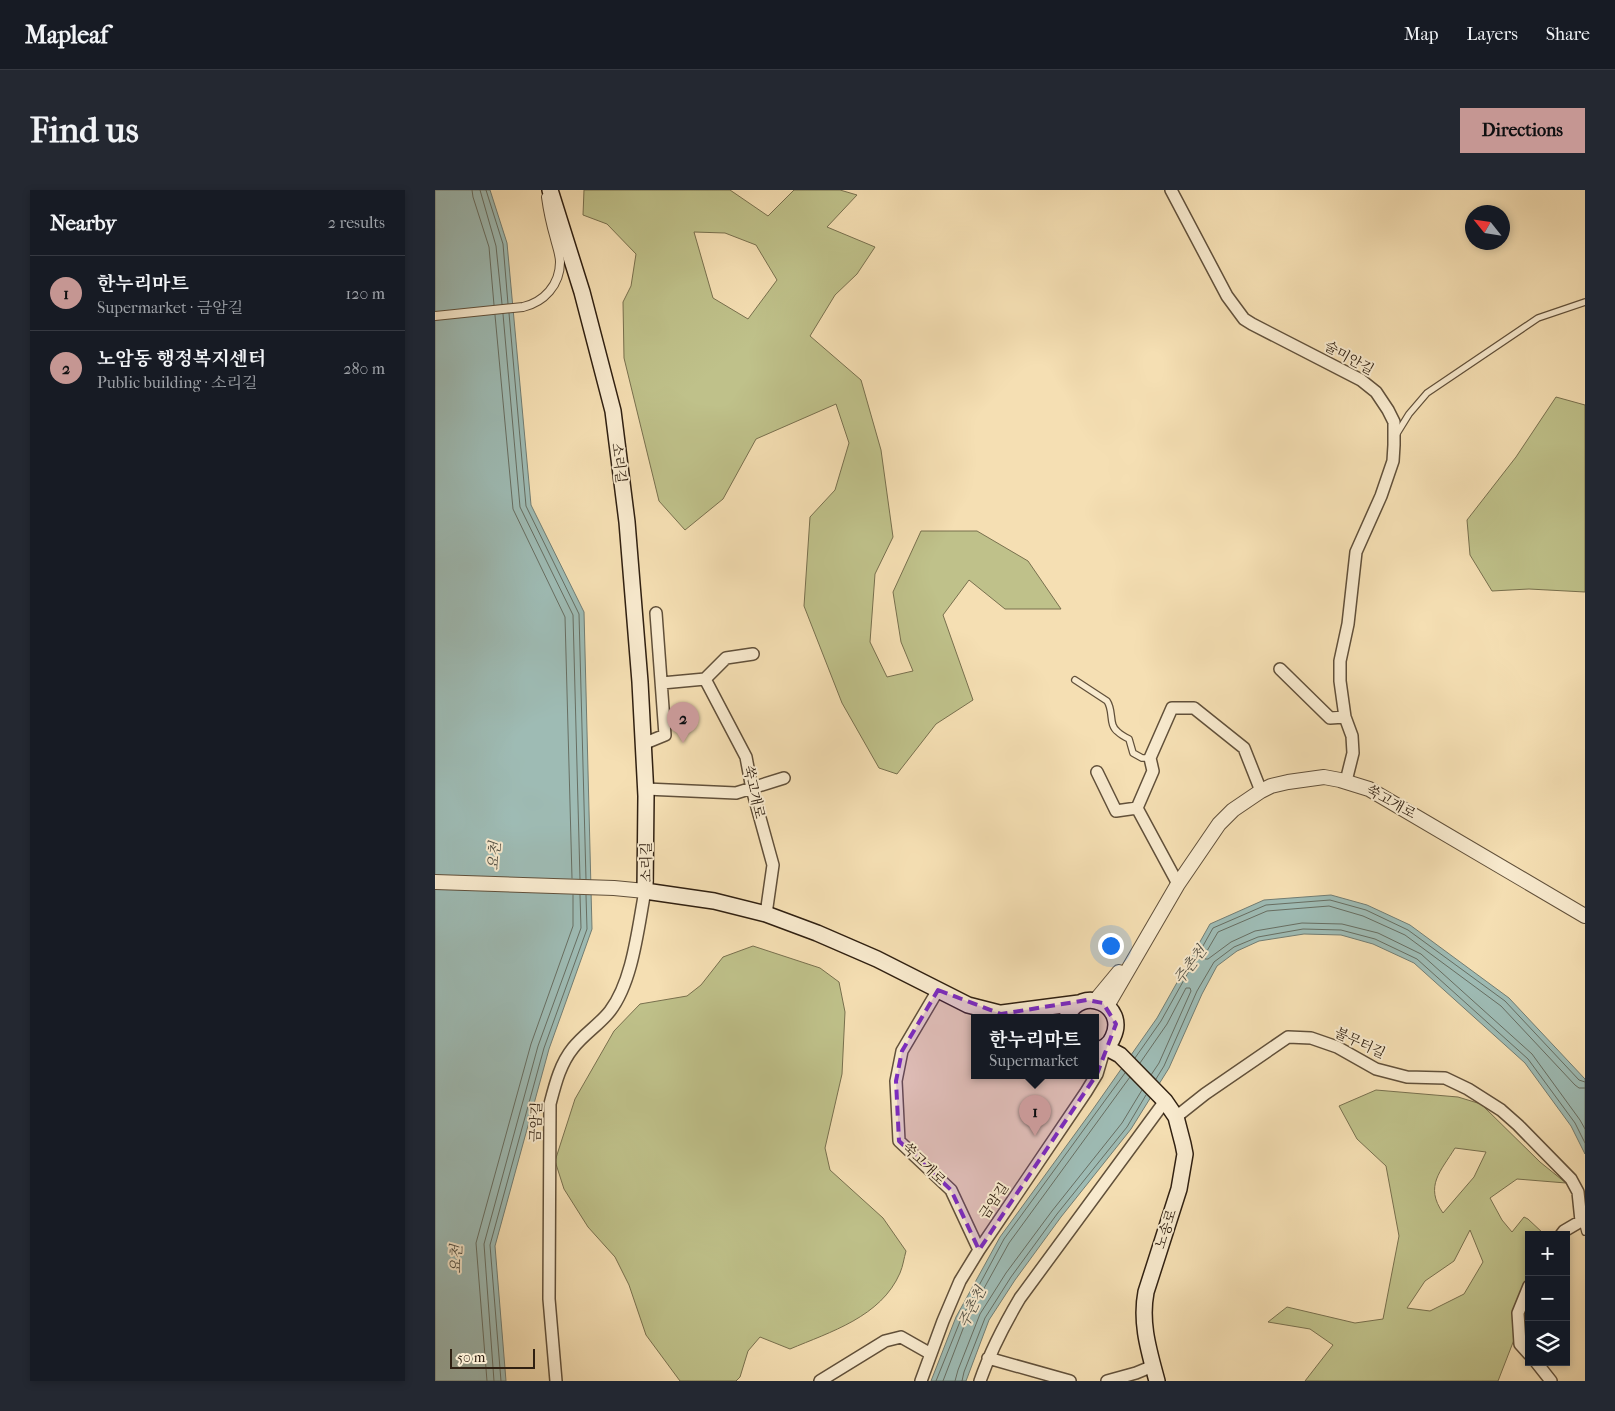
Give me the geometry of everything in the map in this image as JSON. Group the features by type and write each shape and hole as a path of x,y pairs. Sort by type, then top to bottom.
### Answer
{"main road":[{"name":"소리길","path":"550,190 582,292 613,411 627,522 640,682 646,789 645,891"},
{"path":"645,891 714,900 766,914 817,933 877,959 968,1005 1004,1014"},
{"path":"1014,1014 1087,1000 1101,1003 1114,1016 1116,1024 1112,1041 1100,1049"},
{"path":"1069,1014 1079,1003"},
{"name":"노송로","path":"1100,1049 1120,1055 1163,1098 1177,1117 1185,1154 1179,1189 1143,1306 1145,1331 1157,1381"}],"street":[{"path":"435,316 523,307 533,305 545,297 557,278 560,260 548,214 545,190"},
{"name":"술미안길","path":"1171,190 1227,296 1244,319 1361,380 1382,399 1394,422 1393,461 1381,496 1356,552 1348,624 1340,660 1340,681 1345,717 1352,736 1353,753 1346,781"},
{"path":"643,744 665,735 656,613"},
{"path":"662,683 705,679 726,658 753,654"},
{"path":"1280,669 1330,718 1345,717"},
{"name":"쑥고개로","path":"705,679 746,757 752,789 773,864 766,914"},
{"path":"1137,808 1153,771 1150,758 1172,708 1194,708 1245,748 1261,791"},
{"path":"1097,772 1116,811 1137,808"},
{"name":"쑥고개로","path":"1101,1003 1143,945 1179,884 1219,824 1233,810 1261,791 1271,786 1288,782 1324,777 1369,788 1585,916"},
{"path":"646,789 736,793 784,778"},
{"path":"1137,808 1179,884"},
{"path":"435,882 614,888 645,891"},
{"name":"금암길","path":"556,1381 549,1299 550,1104 556,1080 564,1062 573,1048 611,1010 622,991 634,949 645,891"},
{"name":"쑥고개로","path":"938,990 902,1051 896,1081 899,1141 951,1190 979,1250"},
{"name":"불무터길","path":"1177,1117 1205,1094 1288,1036 1311,1038 1337,1047 1377,1069 1407,1077 1445,1078 1468,1089 1501,1110 1571,1180 1578,1192 1584,1224 1564,1231"},
{"name":"금암길","path":"921,1381 960,1281 1094,1079"},
{"path":"980,1381 988,1358 1006,1321 1032,1280 1163,1098"},
{"path":"1525,1296 1518,1313 1520,1344 1525,1350"},
{"path":"821,1381 885,1341 901,1337 931,1354"},
{"path":"988,1358 1070,1381"},
{"path":"1107,1381 1137,1373 1153,1366"},
{"path":"1539,1366 1551,1381"}],"lane":[{"path":"1394,439 1409,414 1427,393 1538,318 1585,302"},
{"path":"1075,680 1107,701 1110,706 1112,726 1117,732 1129,739 1133,753 1142,758 1150,758"}],"highlighted area":[{"path":"938,990 1001,1014 1087,1000 1103,1003 1116,1024 1097,1074 979,1250 951,1190 899,1141 896,1081 902,1051"}],"green space":[{"path":"584,190 730,190 768,216 794,190 840,190 857,195 827,227 875,247 857,274 835,295 810,336 861,380 881,450 893,537 875,574 870,642 887,677 913,671 901,642 893,592 921,531 977,531 1028,561 1061,609 1005,609 969,580 943,615 973,700 936,724 897,774 879,768 842,703 804,606 810,517 835,490 849,443 836,404 756,439 723,499 685,530 659,501 624,358 623,302 631,286 636,254 607,224 583,215","holes":["694,232 725,233 756,245 777,280 748,319 713,298"]},
{"path":"1556,397 1585,405 1585,592 1529,589 1492,591 1470,555 1467,520 1516,457"},
{"path":"753,946 820,968 839,982 845,1012 842,1074 825,1148 830,1170 883,1218 906,1251 900,1273 891,1288 880,1301 853,1321 790,1349 760,1337 748,1351 740,1377 736,1381 680,1381 646,1335 629,1285 615,1257 588,1227 564,1189 555,1161 575,1099 614,1031 640,1004 687,996 701,985 723,957"},
{"path":"1376,1090 1458,1097 1481,1104 1540,1162 1566,1183 1517,1179 1490,1198 1502,1220 1512,1232 1524,1217 1541,1231 1525,1231 1525,1304 1519,1327 1498,1381 1305,1381 1333,1345 1310,1329 1268,1322 1287,1307 1355,1323 1383,1319 1399,1236 1386,1166 1357,1139 1339,1106","holes":["1455,1148 1486,1152 1474,1177 1443,1213 1437,1203 1435,1187 1440,1172","1470,1230 1483,1262 1464,1294 1430,1311 1407,1308 1425,1281 1454,1261"]}],"water":[{"name":"요천","path":"435,190 490,190 507,243 531,505 584,612 592,929 549,1049 495,1246 506,1381 435,1381"},
{"name":"주촌천","path":"1331,895 1367,905 1410,925 1509,998 1585,1079 1585,1154 1571,1126 1525,1063 1414,963 1373,944 1341,935 1304,934 1259,941 1237,951 1217,966 1202,994 1169,1068 1131,1129 1061,1217 1015,1280 989,1320 966,1381 931,1381 956,1317 1000,1237 1157,1018 1210,924 1264,900"}],"place":[{"name":"노암동 행정복지센터","path":"683,743"},
{"name":"한누리마트","path":"1035,1136"}]}
